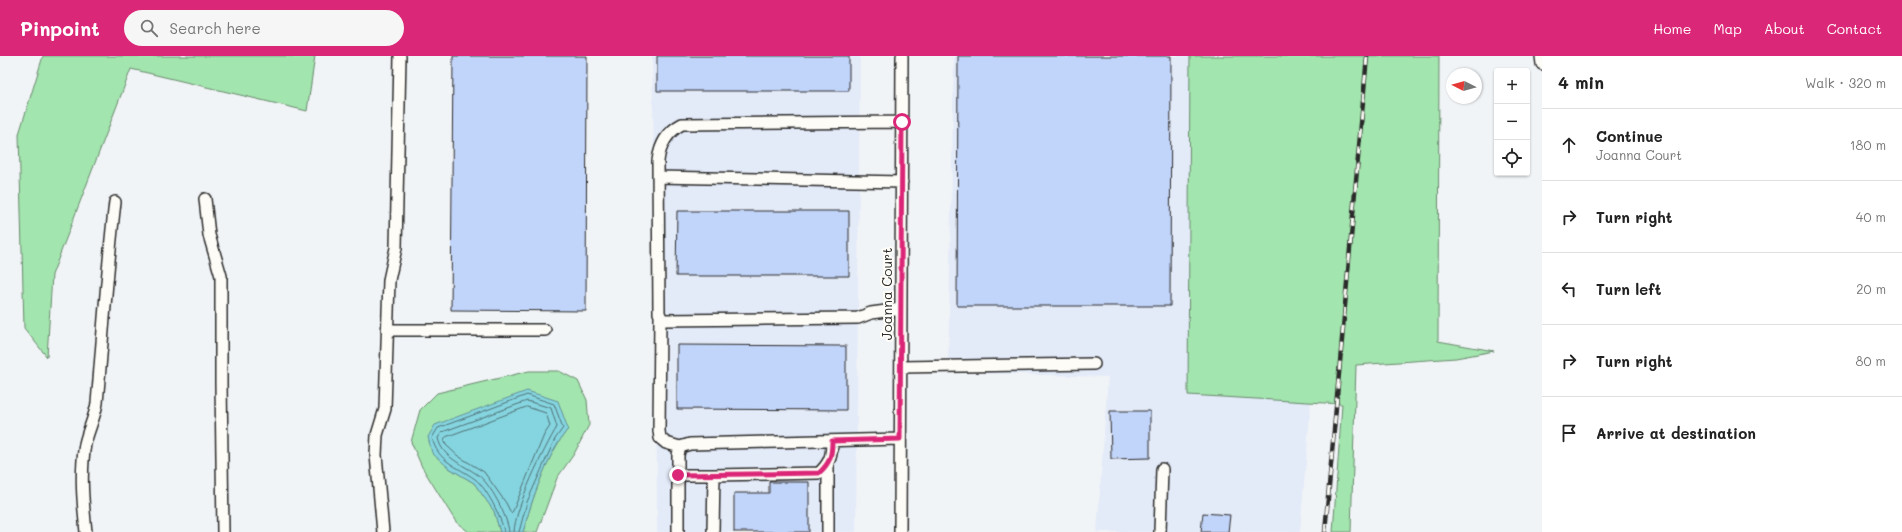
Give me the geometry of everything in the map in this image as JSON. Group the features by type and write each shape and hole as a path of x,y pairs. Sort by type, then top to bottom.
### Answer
{"street":[{"path":"383,532 376,455 378,435 386,409 389,280 396,248 400,56"},
{"name":"Joanna Court","path":"900,532 902,56"},
{"path":"1541,56 1542,64"},
{"path":"900,439 690,444 680,447 672,445 660,438 658,156 664,140 670,131 682,124 902,122"},
{"path":"658,176 902,182"},
{"path":"205,199 209,235 221,276 220,384 223,532"},
{"path":"86,532 82,490 84,461 86,443 96,410 107,268 114,202"},
{"path":"660,318 665,320 858,318 871,313 901,309"},
{"path":"387,330 545,330"},
{"path":"901,367 1094,364"},
{"path":"678,475 819,473 828,464 832,456 832,441"},
{"path":"678,532 678,455 680,447"},
{"path":"828,464 828,532"},
{"path":"1160,532 1162,469"},
{"path":"713,532 714,475"}],"shaded area":[{"path":"652,56 860,56 856,532 657,532 656,249"},
{"path":"954,56 1190,56 1188,394 1311,401 1300,532 1097,532 1108,377 948,372"}],"green space":[{"path":"43,56 315,56 307,111 131,69 52,275 47,357 24,328 19,134"},
{"path":"1190,56 1439,56 1438,341 1494,351 1456,358 1356,365 1351,532 1333,532 1342,404 1188,395"},
{"path":"529,371 559,371 578,381 587,400 589,425 574,454 557,478 537,532 523,532 547,464 553,451 568,429 449,468 474,483 494,511 500,532 469,532 456,522 422,467 411,442 420,410 437,393"}],"water":[{"path":"527,391 558,401 568,429 553,451 547,464 523,532 500,532 494,511 474,483 449,468 432,453 428,437 435,425"}],"building":[{"path":"453,56 587,56 586,311 451,310"},
{"path":"657,56 849,56 849,91 657,91"},
{"path":"958,56 1171,56 1170,306 957,306"},
{"path":"677,211 849,211 849,276 676,276"},
{"path":"677,345 846,346 846,410 677,409"},
{"path":"1110,411 1150,411 1150,458 1111,459"},
{"path":"769,482 809,482 809,532 734,532 734,493 769,493"},
{"path":"1203,513 1230,515 1228,532 1201,532"}],"railway":[{"path":"1325,532 1367,56"}],"route":[{"path":"678,475 819,473 828,464 832,456 832,441 900,439 902,122"}]}
